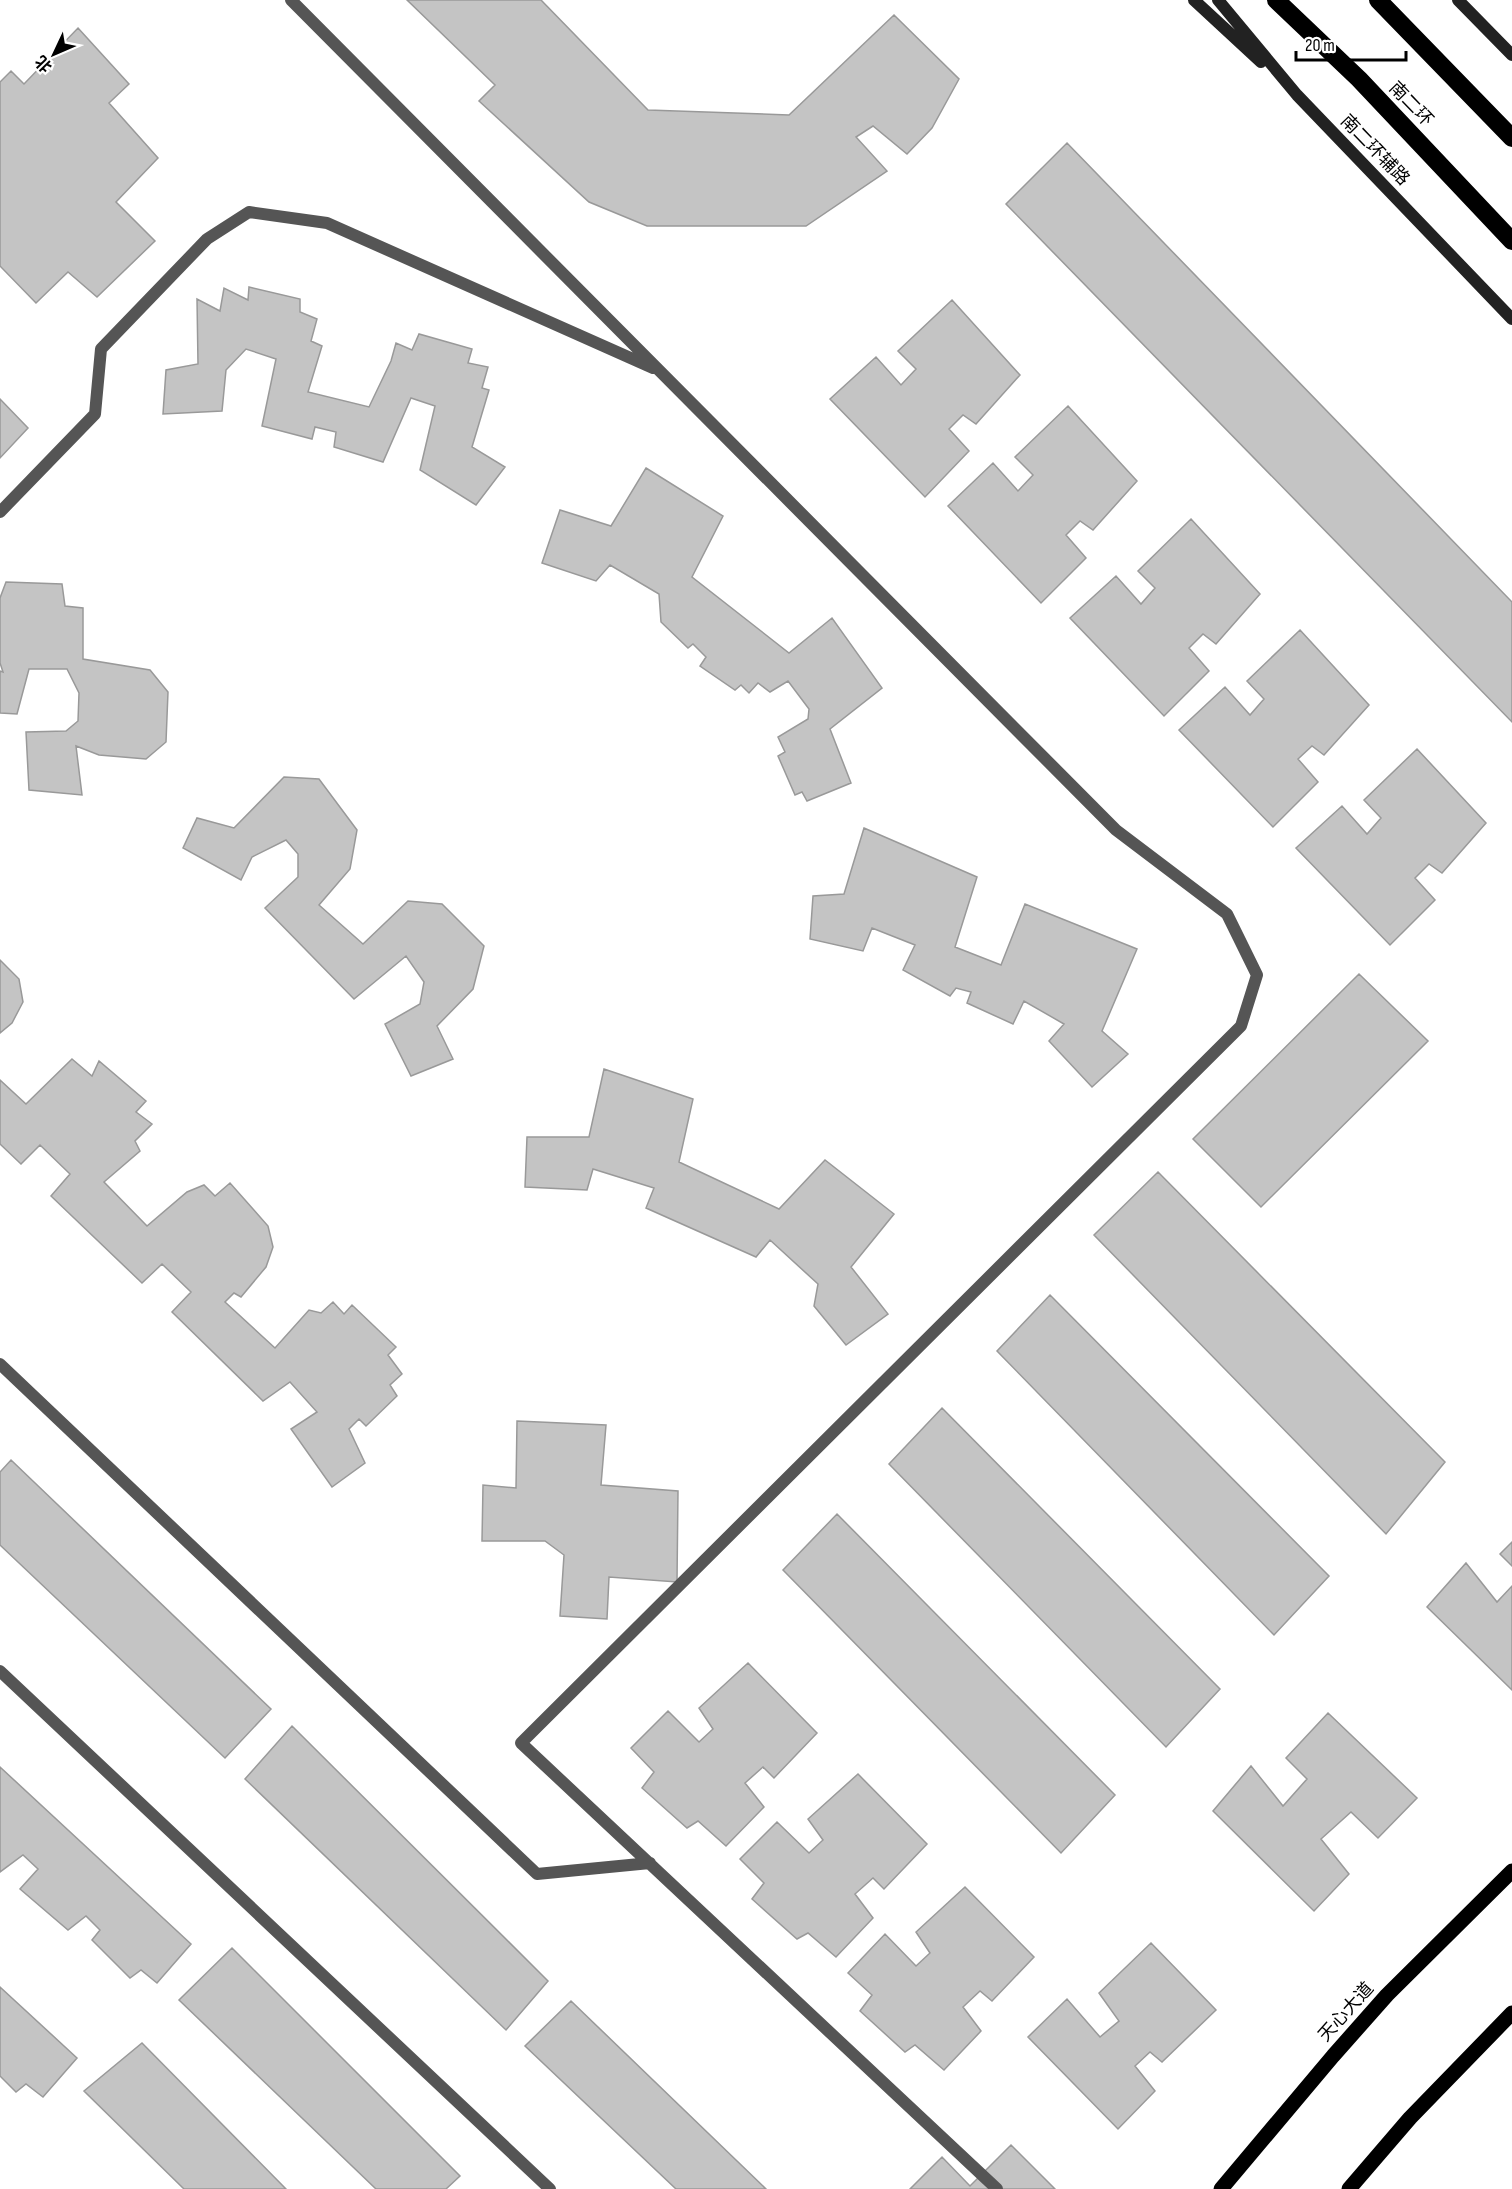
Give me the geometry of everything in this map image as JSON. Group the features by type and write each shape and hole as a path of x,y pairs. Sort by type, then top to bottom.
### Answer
{"highway":[{"name":"南二环","path":"1276,0 1359,79 1512,241"},
{"path":"1378,0 1512,138"}],"main road":[{"path":"1194,0 1297,95"},
{"name":"南二环辅路","path":"1218,0 1297,95 1512,319"},
{"path":"1458,0 1512,55"},
{"name":"天心大道","path":"1221,2189 1333,2056 1388,1995 1512,1871"},
{"path":"1349,2189 1410,2118 1512,2013"}],"street":[{"path":"291,0 1116,830 1227,914 1257,975 1241,1026 522,1743 997,2189"},
{"path":"0,512 95,414 101,349 207,239 249,212 327,223 660,371"},
{"path":"0,1364 537,1874 650,1863"},
{"path":"0,1671 550,2189"}],"building":[{"path":"407,0 541,0 648,110 789,115 894,15 959,79 932,128 907,154 873,126 856,137 887,171 806,226 647,226 589,202 479,101 495,85"},
{"path":"78,28 129,84 109,103 158,158 116,202 155,241 97,297 68,272 36,303 0,266 0,82 11,71 24,84"},
{"path":"1067,143 1512,602 1512,722 1006,204"},
{"path":"249,287 300,299 300,312 317,319 311,341 322,346 308,392 369,407 391,361 396,343 412,350 419,334 472,349 468,363 488,367 482,388 489,390 472,447 505,467 476,505 420,470 435,406 411,398 383,462 334,447 336,432 315,427 312,439 262,426 276,359 246,349 226,370 222,411 163,414 166,370 198,364 197,299 220,311 224,288 248,300"},
{"path":"952,300 1020,375 976,424 963,415 949,429 969,451 925,497 830,399 876,357 901,385 916,369 898,351"},
{"path":"0,399 28,428 0,458"},
{"path":"1068,406 1137,481 1093,530 1080,521 1066,535 1086,558 1041,603 948,506 993,463 1018,491 1033,475 1015,457"},
{"path":"646,468 723,516 692,577 789,653 832,618 882,688 830,729 851,783 807,801 802,792 795,795 778,756 785,752 778,737 808,719 809,709 788,681 770,692 758,683 749,693 741,685 735,690 700,666 706,657 693,644 688,648 661,622 659,594 610,565 596,581 542,563 560,510 611,526"},
{"path":"1191,519 1260,594 1216,644 1203,634 1189,648 1209,671 1164,716 1070,618 1116,576 1141,604 1155,588 1138,571"},
{"path":"6,582 62,584 65,606 83,608 83,659 150,670 168,692 166,742 146,759 99,755 76,746 82,795 29,790 26,732 66,731 78,721 79,693 67,669 29,669 17,714 0,713 0,671 3,672 0,663 0,598"},
{"path":"1300,630 1369,705 1324,755 1312,746 1298,759 1318,782 1273,827 1179,730 1225,687 1250,715 1264,699 1247,681"},
{"path":"1417,749 1486,823 1442,873 1429,864 1415,878 1435,900 1390,945 1296,848 1342,806 1367,834 1381,818 1364,800"},
{"path":"284,777 319,779 357,830 350,869 319,905 363,944 408,901 442,904 484,946 473,989 437,1026 453,1059 411,1076 385,1024 420,1004 424,982 406,956 354,999 265,908 298,877 298,854 286,840 252,857 241,880 183,848 197,818 234,828"},
{"path":"864,828 977,877 955,947 1001,965 1025,904 1137,949 1102,1031 1128,1054 1092,1087 1049,1041 1064,1024 1024,1001 1013,1024 967,1003 971,992 956,988 950,996 903,970 915,945 872,928 863,951 810,939 813,896 844,894"},
{"path":"0,960 19,979 23,1002 12,1023 0,1033"},
{"path":"1359,974 1428,1041 1261,1207 1193,1139"},
{"path":"72,1059 92,1076 99,1061 146,1101 136,1112 152,1124 135,1141 140,1151 104,1182 147,1226 187,1192 204,1185 215,1196 230,1183 268,1226 273,1247 266,1267 241,1297 234,1293 225,1302 275,1348 309,1310 321,1313 333,1302 344,1314 352,1305 396,1347 388,1355 402,1374 390,1385 397,1396 366,1426 359,1419 349,1429 365,1463 332,1487 291,1429 317,1412 290,1382 263,1401 172,1312 191,1292 162,1264 142,1283 51,1196 70,1174 40,1145 21,1164 0,1144 0,1080 26,1104"},
{"path":"604,1069 693,1099 679,1162 779,1209 825,1160 894,1214 851,1267 888,1314 846,1345 814,1306 818,1284 770,1240 756,1257 646,1208 654,1188 593,1169 587,1190 525,1187 527,1137 589,1137"},
{"path":"1158,1172 1445,1462 1386,1534 1094,1235"},
{"path":"1050,1295 1329,1576 1274,1635 997,1351"},
{"path":"942,1408 1220,1689 1166,1747 889,1464"},
{"path":"517,1421 606,1425 601,1485 678,1491 677,1582 609,1577 607,1619 560,1616 564,1555 545,1541 482,1541 483,1485 516,1488"},
{"path":"11,1460 271,1709 225,1758 0,1545 0,1472"},
{"path":"837,1514 1115,1795 1061,1853 783,1570"},
{"path":"1512,1542 1512,1566 1500,1554"},
{"path":"1466,1563 1497,1602 1512,1586 1512,1690 1427,1607"},
{"path":"748,1663 817,1733 774,1778 763,1767 745,1783 764,1807 726,1846 698,1821 687,1828 642,1788 654,1772 631,1748 668,1711 699,1742 713,1729 699,1708"},
{"path":"1328,1713 1417,1798 1378,1838 1351,1812 1321,1839 1349,1874 1314,1911 1213,1811 1251,1766 1283,1806 1307,1779 1286,1758"},
{"path":"292,1726 548,1981 506,2030 245,1779"},
{"path":"0,1767 191,1944 157,1983 141,1970 130,1978 92,1940 100,1930 86,1916 68,1930 20,1889 38,1869 23,1855 0,1872"},
{"path":"858,1774 927,1844 884,1889 873,1878 855,1894 873,1918 836,1957 808,1933 797,1939 752,1899 764,1883 740,1859 777,1822 809,1853 823,1840 808,1819"},
{"path":"965,1887 1034,1957 992,2001 980,1991 963,2007 981,2031 944,2070 915,2045 905,2052 860,2011 872,1995 848,1973 885,1934 916,1966 930,1953 916,1932"},
{"path":"1151,1943 1216,2010 1162,2062 1150,2052 1135,2066 1155,2091 1118,2129 1028,2037 1067,1999 1100,2037 1119,2021 1099,1993"},
{"path":"232,1948 460,2176 446,2189 376,2189 179,2000"},
{"path":"0,1987 77,2058 43,2097 26,2084 16,2092 0,2076"},
{"path":"571,2001 766,2189 676,2189 525,2046"},
{"path":"142,2043 286,2189 184,2189 84,2091"},
{"path":"1011,2145 1055,2189 910,2189 942,2157 970,2186"}]}
